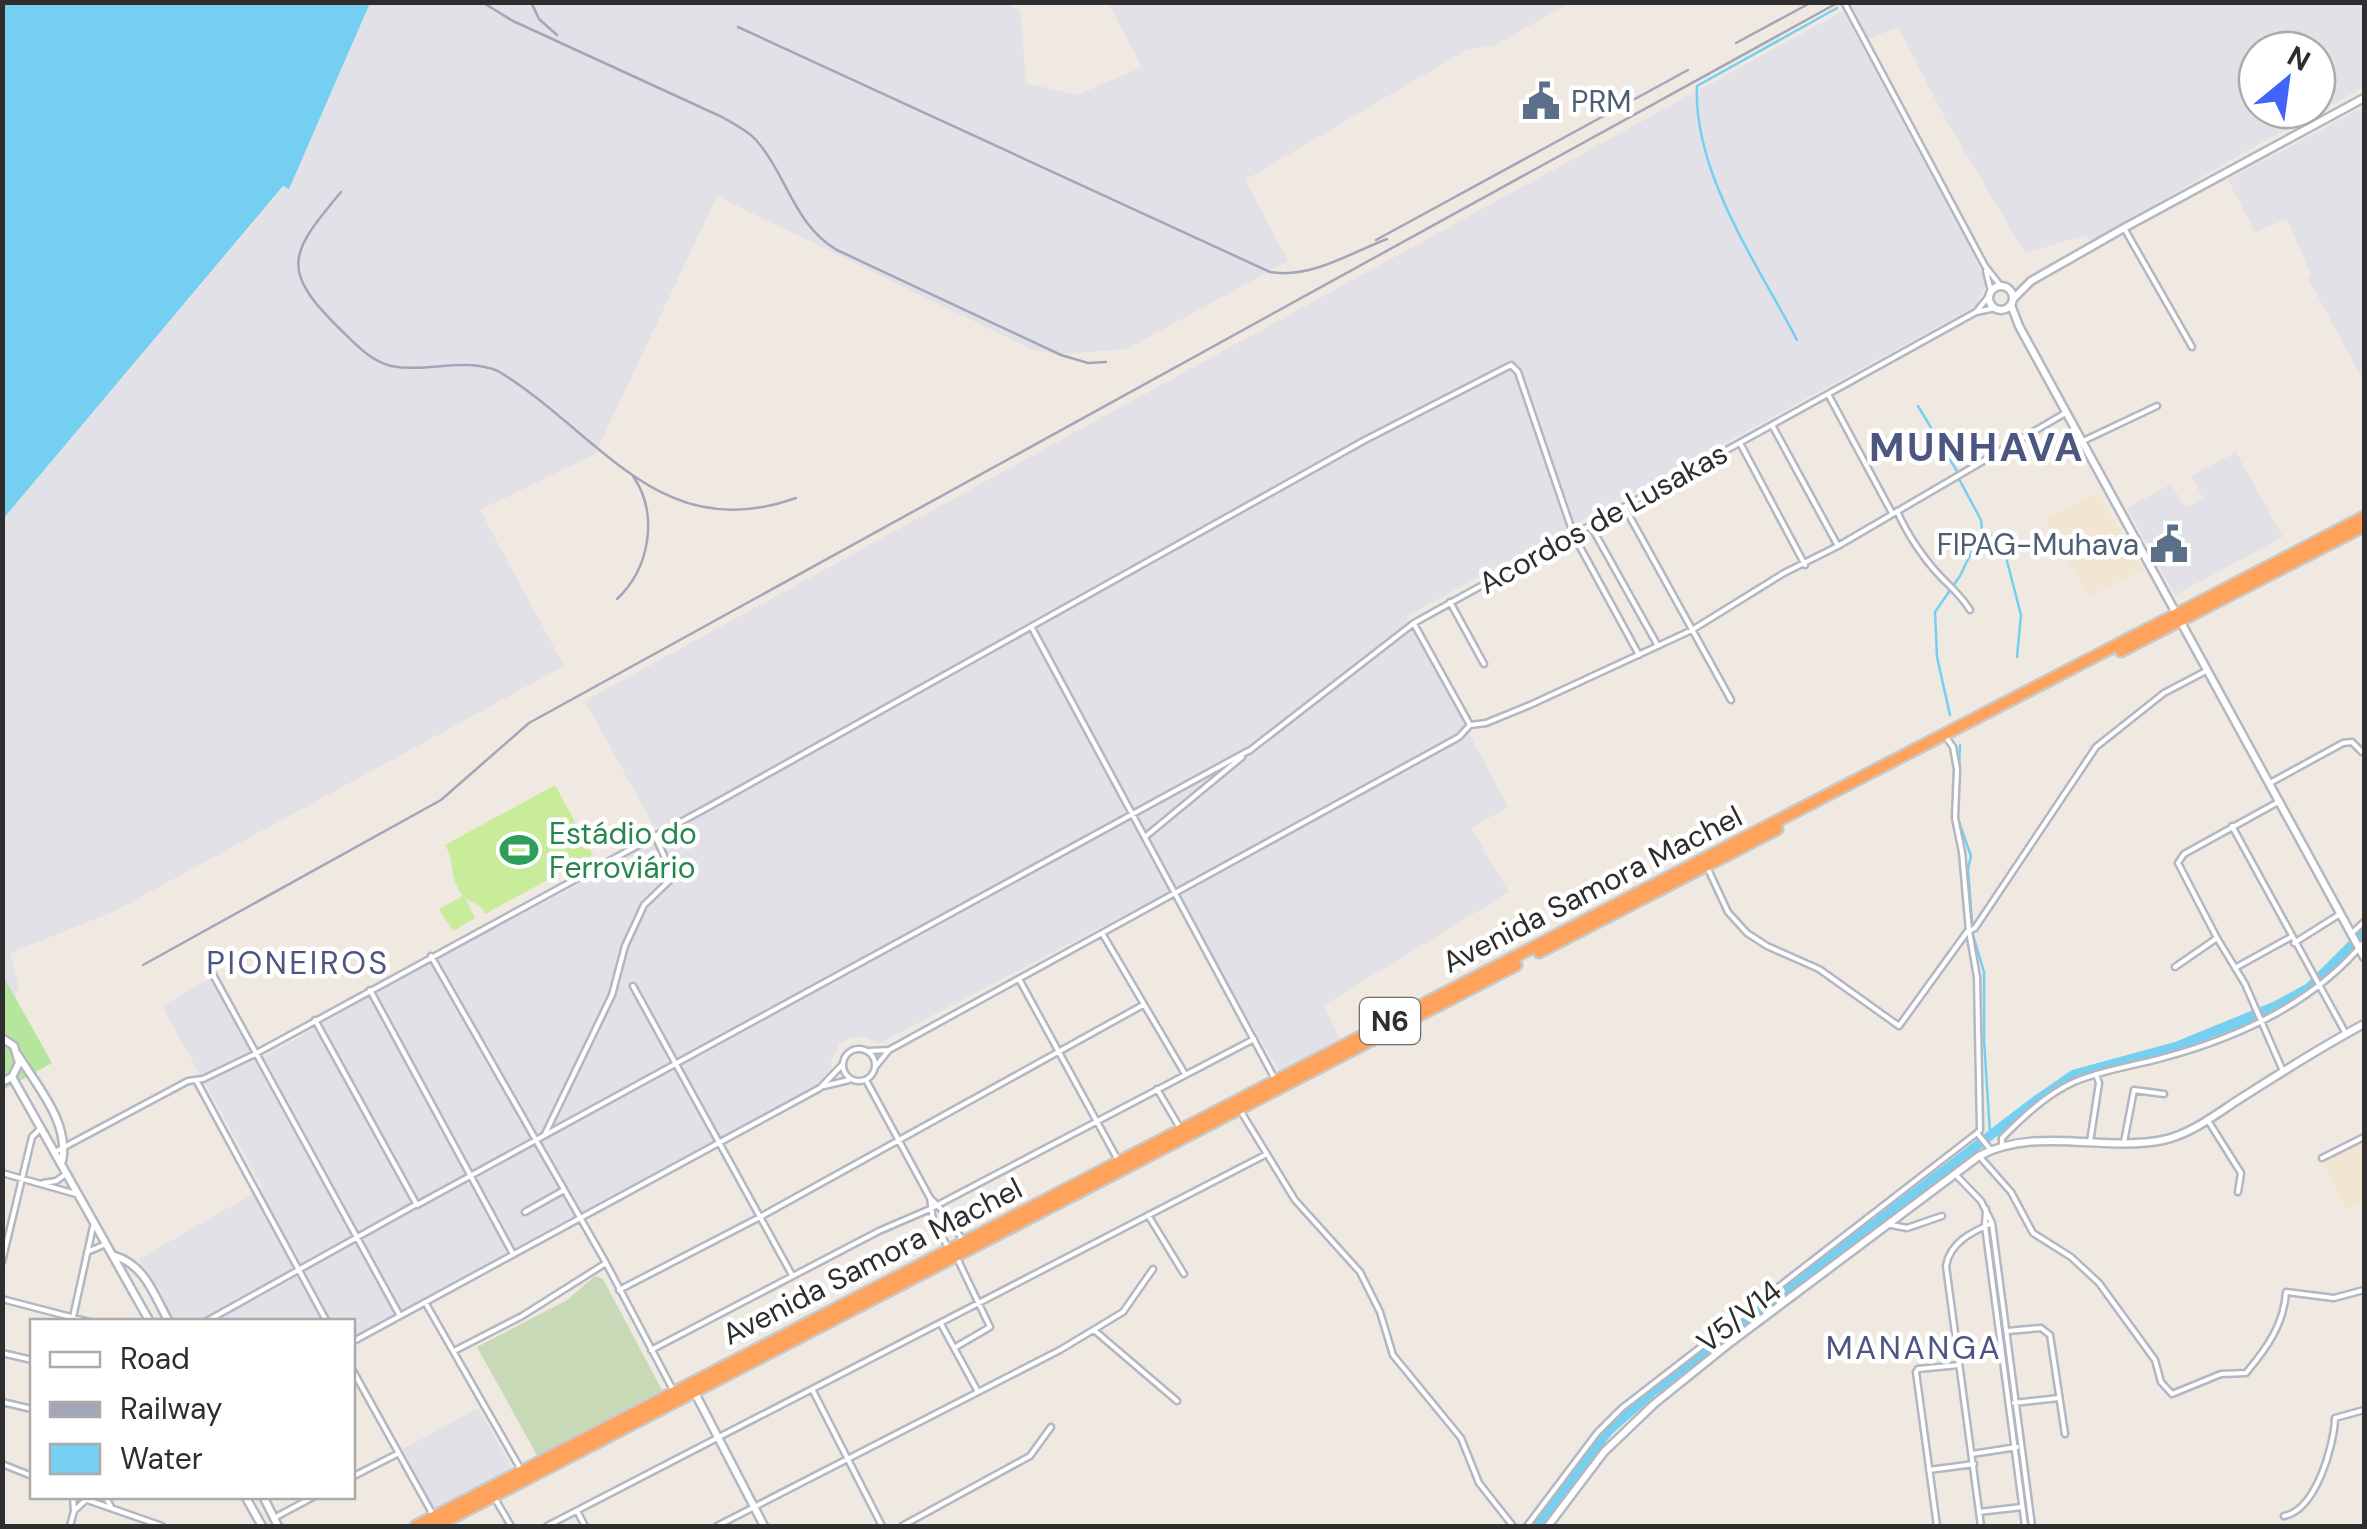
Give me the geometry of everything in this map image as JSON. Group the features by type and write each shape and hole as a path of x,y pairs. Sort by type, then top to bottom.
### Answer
{"highway":[{"name":"Avenida Samora Machel","path":"952,1253 964,1242 1181,1129 1238,1105 1276,1080 1948,740 2364,517"},
{"name":"Avenida Samora Machel","path":"650,1411 674,1392 928,1266 2180,616 2364,526"},
{"name":"Avenida Samora Machel","path":"416,1526 435,1522 694,1392 729,1368"},
{"name":"Avenida Samora Machel","path":"463,1508 494,1497 513,1482"}],"street":[{"path":"1844,2 1985,266 2012,302 2019,326 2351,934 2362,945 2364,957"},
{"path":"1976,312 2012,302 2031,281 2364,98"},
{"path":"2124,228 2192,348"},
{"path":"1985,266 1997,309 2019,326"},
{"path":"1976,312 1990,293 2003,286 2031,281"},
{"name":"Acordos de Lusakas","path":"1248,752 1414,623 1976,312"},
{"path":"54,1152 170,1090 255,1054 1032,628 1365,440 1511,365 1518,372 1574,536 1639,655"},
{"path":"1828,394 1894,512 1970,610"},
{"path":"2083,441 2157,406"},
{"path":"355,1340 820,1088 866,1080 889,1050 1446,744 1466,732 1470,725 1530,705 1692,630 2067,412"},
{"path":"1772,425 1838,546"},
{"path":"1740,443 1805,565"},
{"path":"1625,508 1731,700"},
{"path":"1592,526 1658,646"},
{"path":"1450,602 1484,664"},
{"path":"1414,623 1470,725"},
{"path":"1032,628 1276,1080"},
{"path":"1705,862 1728,912 1747,933 1767,946 1808,962 1899,1026 1971,930 2096,747 2164,693 2209,669"},
{"path":"1948,740 1957,769 1953,800 1978,978 1981,1102 1977,1133 1991,1150"},
{"path":"2270,783 2343,743 2352,742 2362,752"},
{"path":"210,1319 974,902 1131,812 1248,752"},
{"path":"1145,837 1248,752"},
{"path":"2280,801 2184,854 2178,862 2216,938 2236,968 2284,1071"},
{"path":"2232,826 2346,1034"},
{"path":"545,1134 612,995 625,946 644,904 670,880 669,864 655,836"},
{"path":"2236,968 2340,914"},
{"path":"2351,934 2364,922"},
{"path":"1102,934 1185,1074"},
{"path":"2176,967 2216,938"},
{"path":"2002,1147 2002,1138 2070,1084 2166,1057 2259,1022 2320,987 2362,945"},
{"path":"431,956 674,1392"},
{"path":"211,971 400,1316"},
{"path":"1019,979 1119,1162"},
{"path":"633,986 792,1277"},
{"path":"370,990 514,1254"},
{"path":"618,1290 760,1217 1142,1005"},
{"path":"315,1020 416,1204"},
{"path":"1548,1526 1604,1452 1638,1417 1731,1342 1979,1156 2002,1147 2164,1140 2180,1135 2364,1024"},
{"path":"2,1038 14,1046 60,1127 66,1145 62,1163"},
{"path":"651,1350 879,1232 930,1210 1254,1039"},
{"path":"820,1088 850,1052 889,1050"},
{"path":"868,1051 876,1066"},
{"path":"2,1082 12,1078 18,1055"},
{"path":"843,1064 852,1080"},
{"path":"2090,1142 2099,1083 2096,1074"},
{"path":"16,1086 32,1077"},
{"path":"12,1078 149,1319"},
{"path":"196,1080 325,1319"},
{"path":"866,1080 930,1198 964,1242"},
{"path":"1157,1089 1181,1129"},
{"path":"2124,1142 2134,1090 2164,1094"},
{"path":"1238,1105 1306,1213 1360,1272 1380,1312 1393,1355 1461,1438 1473,1473 1513,1526"},
{"path":"2207,1120 2241,1173 2238,1192"},
{"path":"2,1262 32,1138 41,1128"},
{"name":"V5/V14","path":"1527,1526 1597,1432 1622,1408 1977,1133"},
{"path":"2322,1158 2364,1136"},
{"path":"546,1526 1266,1155"},
{"path":"1979,1156 2010,1192 2033,1234 2099,1282 2155,1360 2161,1382 2172,1394 2221,1374 2246,1374 2274,1338 2285,1308 2286,1292 2334,1298 2364,1290"},
{"path":"43,1183 56,1181 67,1172"},
{"path":"2,1173 80,1195"},
{"path":"1956,1174 1986,1209 1992,1223 2013,1403"},
{"path":"525,1212 564,1190"},
{"path":"930,1198 930,1210 990,1327 954,1348"},
{"path":"1986,1209 2028,1526"},
{"path":"1148,1215 1184,1274"},
{"path":"1887,1224 1907,1228 1942,1216"},
{"path":"2,1299 72,1319 94,1222"},
{"path":"1982,1526 1947,1258 1959,1242 1992,1223"},
{"path":"87,1252 106,1244"},
{"path":"112,1256 134,1263 167,1319"},
{"path":"452,1352 522,1316 606,1264"},
{"path":"717,1526 1094,1330 1124,1312 1153,1269"},
{"path":"140,1302 154,1295"},
{"path":"425,1302 452,1352 529,1472"},
{"path":"140,1319 145,1311"},
{"path":"941,1324 978,1392"},
{"path":"2007,1331 2041,1328 2050,1335 2065,1434"},
{"path":"1094,1330 1177,1400"},
{"path":"2,1353 30,1360"},
{"path":"1937,1526 1916,1370 1960,1364"},
{"path":"355,1373 435,1522"},
{"path":"812,1389 882,1526"},
{"path":"694,1392 764,1526"},
{"path":"2013,1403 2058,1398"},
{"path":"2,1402 30,1409"},
{"path":"2284,1516 2296,1513 2311,1496 2335,1431 2336,1418 2364,1410"},
{"path":"902,1526 1030,1456 1050,1427"},
{"path":"1972,1454 2019,1447"},
{"path":"2019,1447 2022,1507 2028,1526"},
{"path":"355,1475 399,1453"},
{"path":"2,1464 30,1475"},
{"path":"1929,1470 1974,1464"},
{"path":"494,1497 510,1526"},
{"path":"70,1526 74,1499"},
{"path":"74,1511 89,1499 162,1526"},
{"path":"106,1499 111,1506"},
{"path":"248,1499 261,1526"},
{"path":"252,1508 263,1499"},
{"path":"264,1499 278,1526"},
{"path":"274,1518 309,1499"},
{"path":"1980,1512 2022,1507"},
{"path":"577,1511 584,1526"}],"shaded area":[{"path":"370,3 1003,3 1020,10 1026,83 1077,95 1142,67 1108,3 1570,3 1493,46 1468,49 1245,180 1288,261 1127,349 1061,354 1033,350 717,196 595,454 480,510 564,666 113,912 10,953 19,988 14,999 3,1006 3,519 284,186 289,188"},
{"path":"1861,3 2364,3 2364,87 2337,102 2337,30 2237,30 2237,130 2285,130 2091,242 2086,235 2025,253 1945,118 1898,27 1868,39 1851,7"},
{"path":"1843,11 1986,283 1976,306 1407,616 1508,807 1471,828 1509,892 1324,1005 1341,1041 1281,1074 1172,890 878,1044 867,1037 852,1037 840,1043 831,1060 833,1076 355,1340 355,1319 174,1319 139,1259 263,1188 162,1006 211,978 256,1062 406,975 573,887 656,830 585,701"},
{"path":"2364,107 2364,382 2308,278 2311,274 2287,219 2255,232 2228,180 2321,130 2337,130 2337,121"},
{"name":"FIPAG-Muhava","path":"2236,452 2283,537 2175,595 2127,508 2171,484 2186,508 2203,498 2191,476"},
{"path":"2098,492 2143,570 2089,597 2044,519"},
{"path":"2364,1140 2364,1201 2347,1211 2322,1163"},
{"path":"478,1408 513,1470 435,1511 403,1449"}],"green space":[{"name":"Estádio do Ferroviário","path":"555,785 593,855 485,914 465,898 475,918 453,931 439,909 463,896 445,845"},
{"path":"2,974 52,1063 3,1090"},
{"path":"595,1276 603,1279 662,1390 538,1457 477,1347 567,1300"}],"water":[{"path":"3,2 370,3 289,189 283,186 3,519"},
{"path":"2364,926 2364,938 2322,982 2256,1021 2166,1055 2070,1081 1656,1395 1612,1434 1542,1526 1529,1526 1595,1438 1627,1407 2030,1099 2072,1070 2175,1042 2273,1002 2306,984"}],"waterway":[{"path":"1797,340 1747,250 1717,185 1705,152 1697,86 1837,8"},
{"path":"1918,406 1957,471"},
{"path":"1950,715 1937,657 1935,612 1960,576 1982,530 1981,520 1959,479"},
{"path":"1982,530 2002,542 2021,615 2017,657"},
{"path":"1958,793 1960,745"},
{"path":"1957,816 1971,856 1968,869 1973,935 1984,972 1990,1133"}],"railway":[{"path":"482,2 513,21 744,130 767,154 811,227 837,250 1061,355 1088,363 1106,362"},
{"path":"531,2 539,19 557,35"},
{"path":"1736,43 1812,2"},
{"path":"143,965 441,800 529,723 1839,2"},
{"path":"738,27 1270,272 1315,268 1387,239"},
{"path":"1376,240 1688,70"},
{"path":"341,192 302,247 300,277 322,310 370,356 384,364 405,368 471,365 498,371 602,452 669,496 707,508 748,509 796,498"},
{"path":"617,599 637,572 647,540 646,507 633,476"}],"place":[{"name":"PRM","path":"1541,101"},
{"name":"FIPAG-Muhava","path":"2169,544"},
{"name":"Estádio do Ferroviário","path":"519,850"}],"district":[{"name":"MUNHAVA","path":"1977,447"},
{"name":"PIONEIROS","path":"298,963"},
{"name":"MANANGA","path":"1914,1348"}]}
